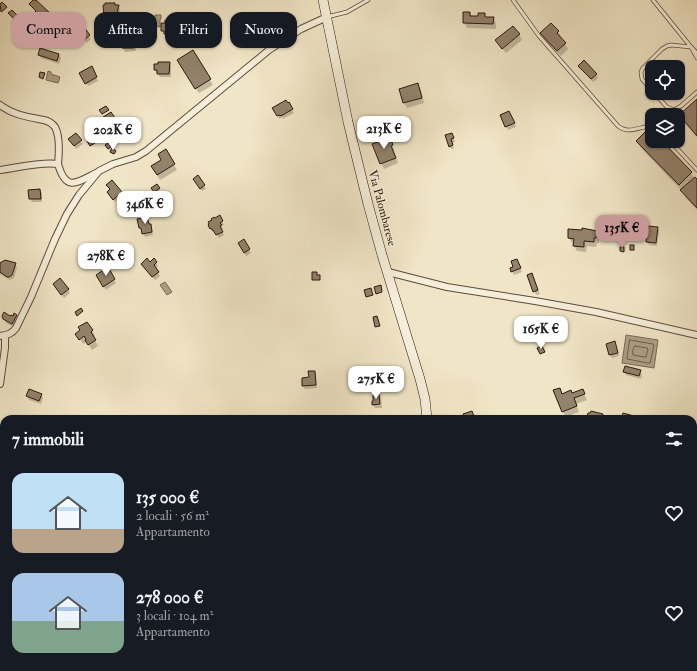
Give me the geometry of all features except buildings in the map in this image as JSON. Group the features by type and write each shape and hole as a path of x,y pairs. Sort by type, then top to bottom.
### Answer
{"main road":[{"name":"Via Palombarese","path":"323,0 352,138 373,221 418,371 425,399 427,415"}],"street":[{"path":"0,105 14,113 44,120 54,126 59,145 58,164 62,176 69,183 78,182 113,164 136,157 146,151 270,50 296,32 327,17"},
{"path":"0,170 47,163 58,164"},
{"path":"0,384 5,348 3,336 14,331 20,321 51,247 70,210 82,191 99,171"},
{"path":"388,272 456,289 576,308 697,335"}],"lane":[{"path":"327,17 347,12 368,0"},
{"path":"514,0 539,36 618,126 623,129 631,130 645,126"},
{"path":"653,0 697,53"},
{"path":"650,60 667,46 691,47"},
{"path":"691,47 697,58"},
{"path":"645,65 642,68 640,74 645,83"},
{"path":"660,100 667,107 674,110 697,92"},
{"path":"677,148 697,170"}],"water":[{"path":"157,15 161,15 160,27 157,26"},
{"path":"48,71 51,72 51,74 60,77 58,83 46,80"},
{"path":"165,282 172,292 167,295 160,285"},
{"path":"626,335 658,340 654,368 622,363"}]}
